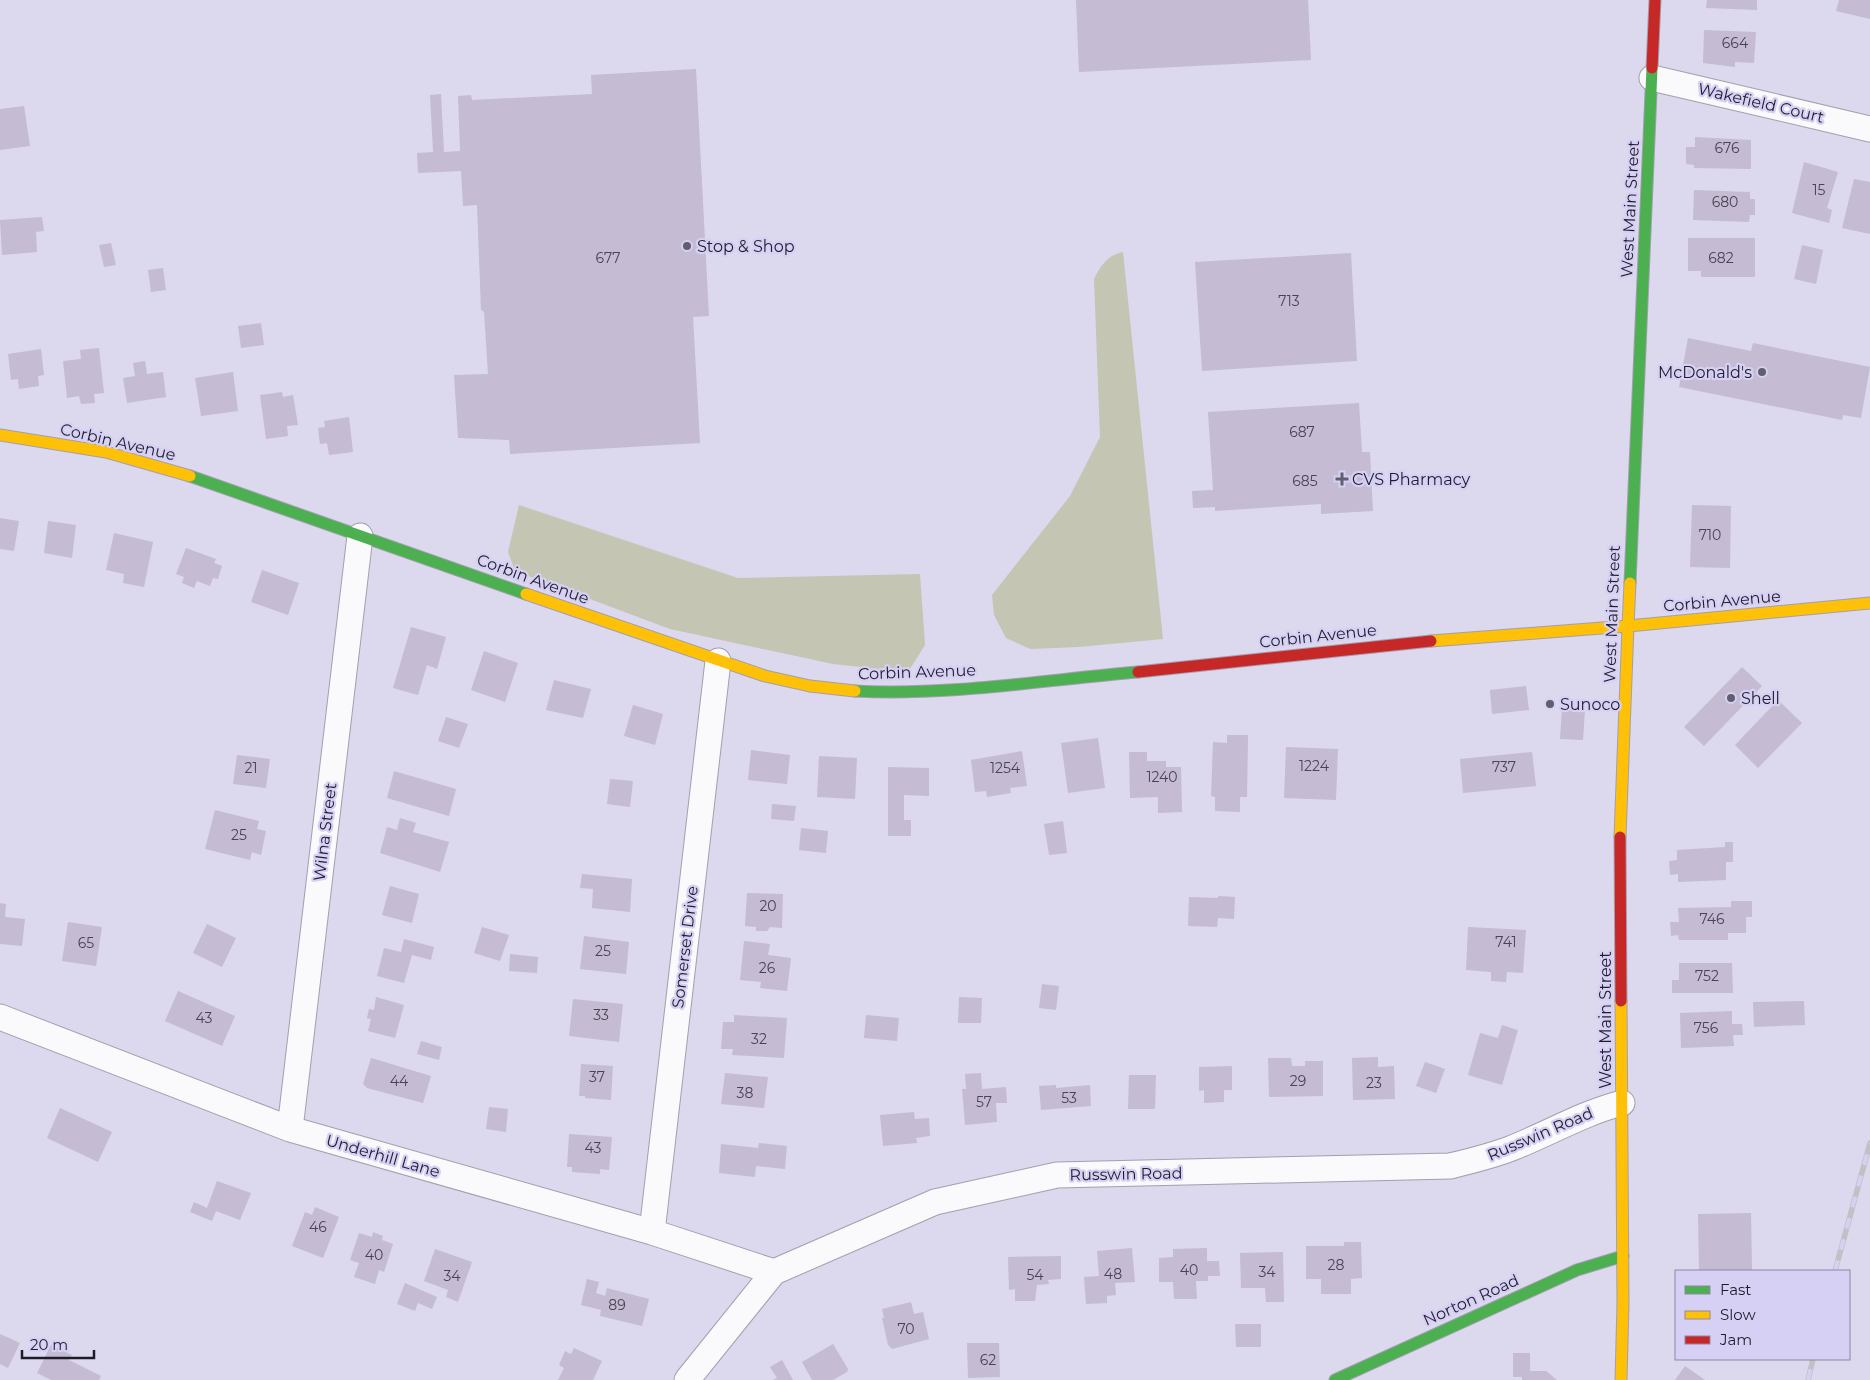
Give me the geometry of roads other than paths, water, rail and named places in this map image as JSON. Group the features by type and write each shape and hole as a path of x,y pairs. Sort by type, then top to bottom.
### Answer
{"main road":[{"name":"West Main Street","path":"1621,1380 1623,1256 1620,810 1655,0"},
{"name":"Corbin Avenue","path":"0,435 138,460 718,661 764,676 810,686 879,692 926,691 1202,666 1409,643 1628,626 1870,603"},
{"name":"Norton Road","path":"1335,1380 1577,1270 1623,1256"}],"street":[{"name":"Wakefield Court","path":"1652,78 1706,89 1870,129"},
{"name":"Wilna Street","path":"290,1129 360,536"},
{"name":"Somerset Drive","path":"652,1232 718,661"},
{"name":"Underhill Lane","path":"0,1018 290,1129 652,1232 774,1272"},
{"name":"Russwin Road","path":"687,1380 774,1272 935,1202 1057,1175 1450,1166 1482,1159 1514,1147 1577,1117 1622,1103"}],"railway":[{"path":"1835,1270 1870,1143"},
{"path":"1808,1380 1813,1360"}],"place":[{"name":"Stop & Shop","path":"687,246"},
{"name":"McDonald's","path":"1762,372"},
{"name":"CVS Pharmacy","path":"1342,479"},
{"name":"Shell","path":"1731,698"},
{"name":"Sunoco","path":"1550,704"}]}
